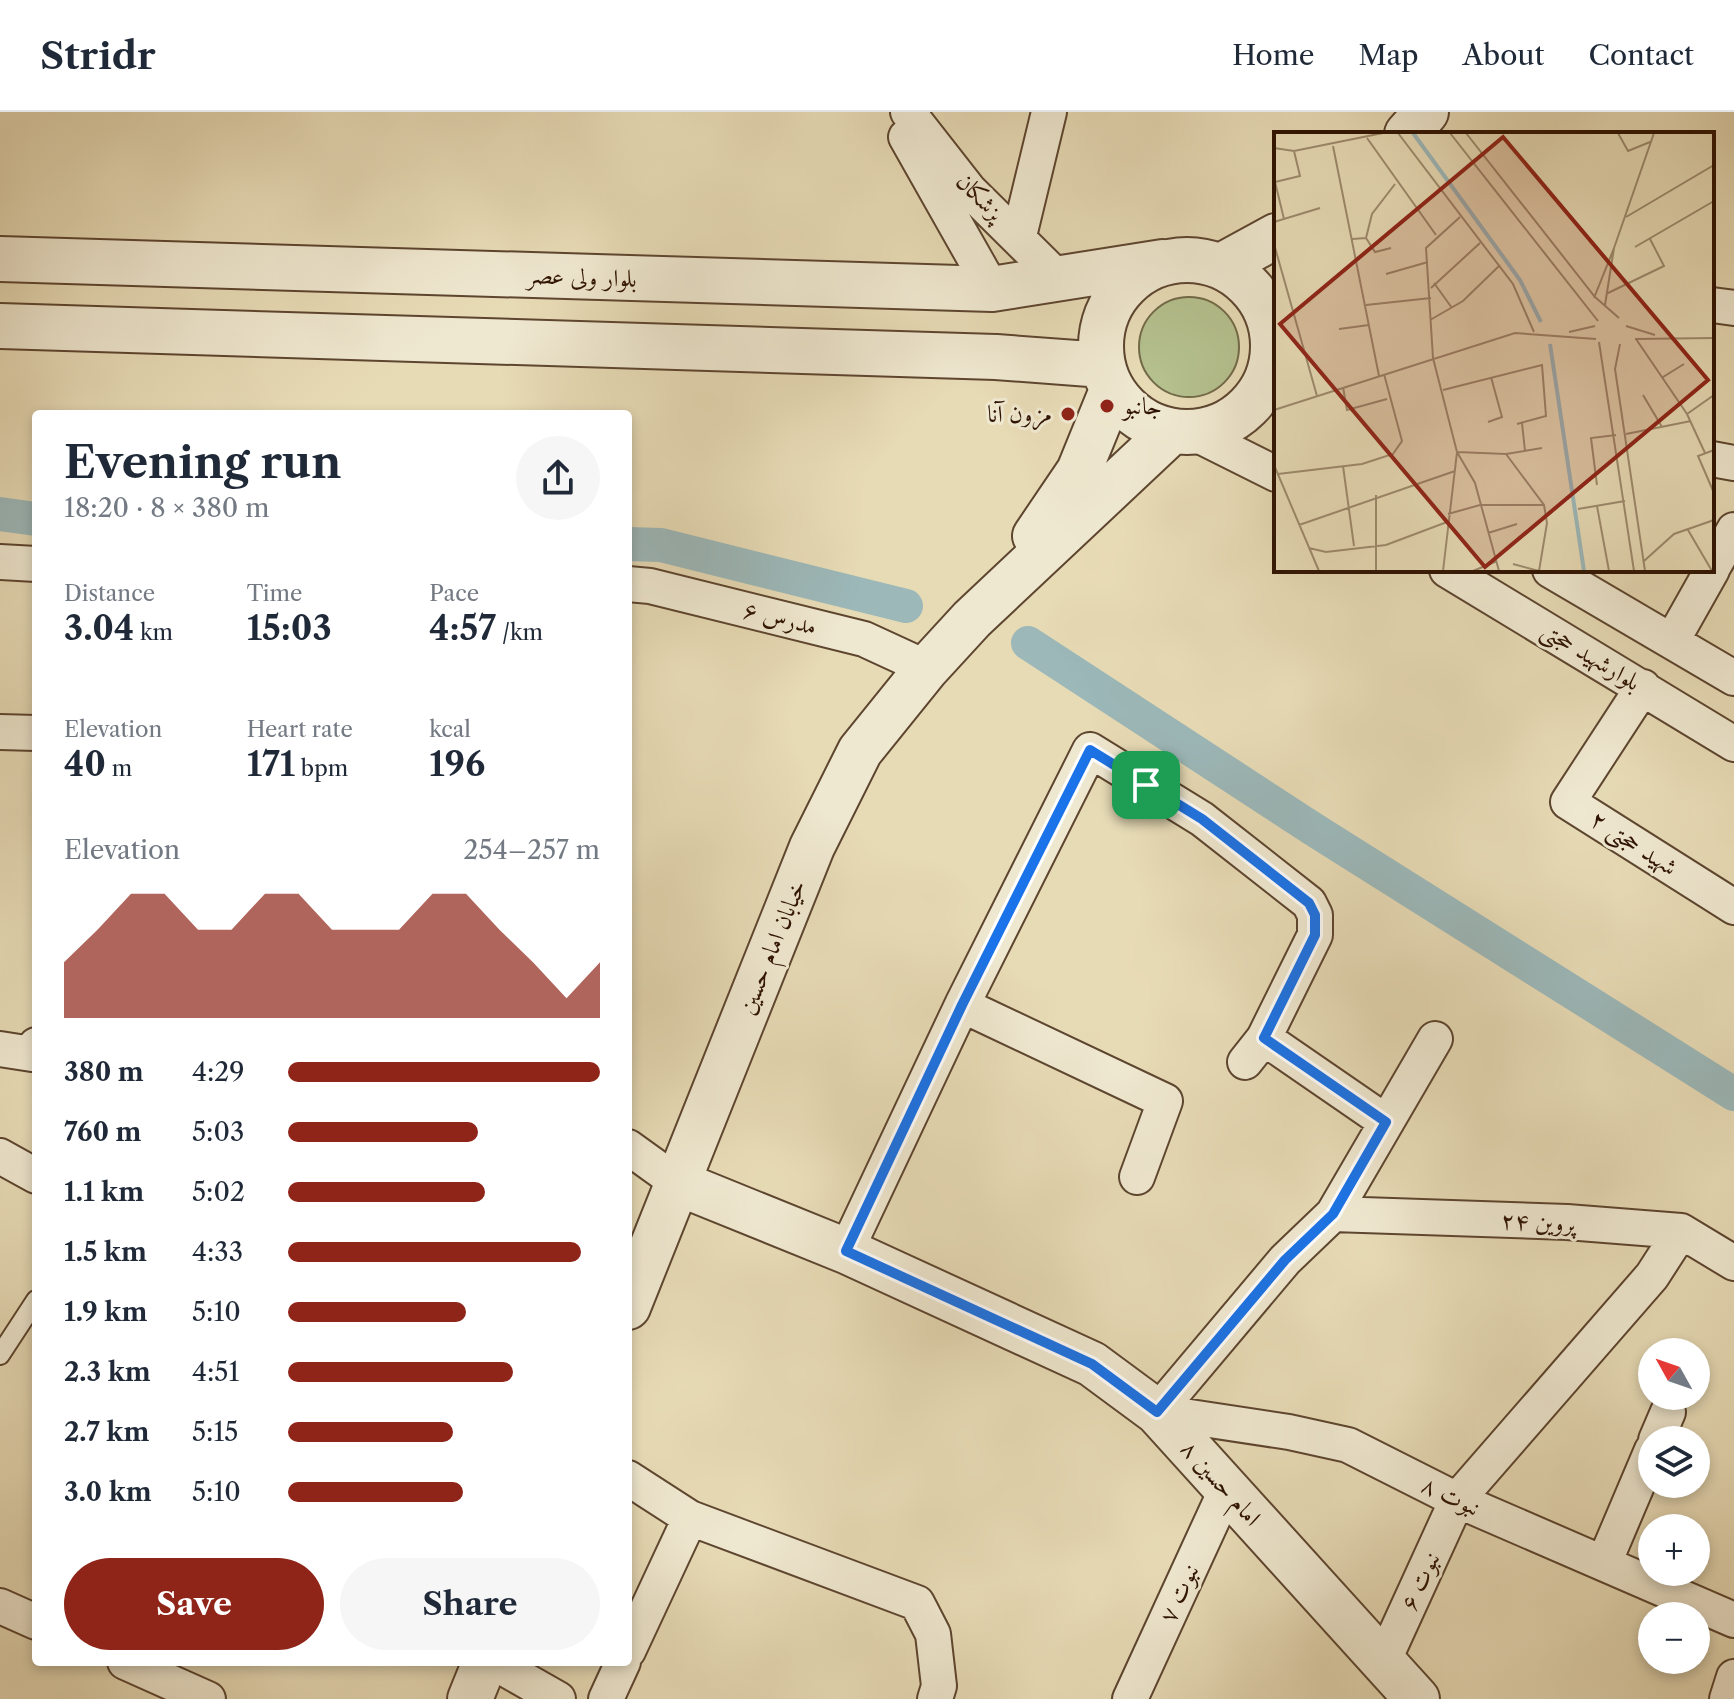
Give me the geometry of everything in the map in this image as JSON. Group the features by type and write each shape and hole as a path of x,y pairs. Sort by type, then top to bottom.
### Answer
{"street":[{"name":"پزشکان","path":"893,112 992,289"},
{"name":"پزشکان","path":"908,112 969,190 1019,236 1057,277"},
{"path":"1019,236 1049,112"},
{"path":"1221,266 1274,237"},
{"name":"بلوار ولی عصر","path":"0,259 992,289 1163,262"},
{"path":"1183,432 1227,423 1253,402 1268,378 1274,336 1262,300 1246,282 1221,266 1193,259 1163,262 1137,276 1114,300 1102,331 1107,378 1137,417 1153,426 1183,432 1274,473"},
{"path":"992,289 996,357"},
{"path":"1714,305 1734,308"},
{"path":"0,326 996,357 1107,378"},
{"name":"خیابان امام حسین","path":"632,1297 812,847 860,751 927,668 972,619 1039,531 1079,471 1107,378"},
{"name":"خیابان امام حسین","path":"972,619 1183,432"},
{"path":"1714,459 1734,463"},
{"path":"1714,566 1734,530"},
{"path":"0,562 32,564"},
{"name":"بلوارشهید حجتی","path":"1450,572 1734,744"},
{"path":"1553,572 1734,678"},
{"path":"1672,641 1711,572"},
{"name":"مدرس ۶","path":"632,584 650,586 864,639 927,668"},
{"name":"شهید حجتی ۲","path":"1643,687 1568,802 1734,907"},
{"path":"0,732 32,733"},
{"path":"846,1251 962,1005 1090,750 1202,819 1309,903 1315,915 1315,935 1254,1050 1386,1122"},
{"path":"962,1005 1165,1101 1137,1177"},
{"path":"1157,1412 1285,1260 1333,1214 1435,1039"},
{"path":"632,1150 678,1183"},
{"path":"0,1156 32,1174"},
{"name":"امام حسین ۸","path":"678,1183 846,1251 1092,1364 1157,1412 1415,1698"},
{"name":"پروین ۲۴","path":"1333,1214 1567,1222 1681,1231 1734,1263"},
{"name":"نبوت ۶","path":"1383,1662 1457,1500 1652,1276 1681,1231"},
{"name":"نبوت ۸","path":"1157,1412 1289,1432 1348,1445 1457,1500 1734,1620"},
{"path":"632,1481 690,1518 917,1603 933,1634 939,1686 935,1699"},
{"path":"1604,1563 1638,1483"},
{"name":"نبوت ۷","path":"1130,1699 1227,1488"},
{"path":"632,1642 690,1518"},
{"path":"0,1606 32,1620"},
{"path":"134,1666 208,1699"},
{"path":"470,1699 483,1666"},
{"path":"500,1666 558,1699"},
{"path":"606,1699 621,1666"},
{"path":"1727,1699 1734,1677"}],"lane":[{"path":"0,1355 32,1306"}],"green space":[{"path":"1189,297 1208,301 1225,311 1235,328 1239,347 1235,366 1225,383 1208,393 1189,397 1170,393 1153,383 1143,366 1139,347 1143,328 1153,311 1170,301"}],"waterway":[{"path":"0,514 32,518"},
{"path":"632,544 661,545 906,606"},
{"path":"1028,643 1313,829 1734,1094"}],"place":[{"name":"جانبو","path":"1107,406"},
{"name":"مزون آنا","path":"1068,414"}],"route":[{"path":"1090,750 1146,785 1202,819 1309,903 1315,915 1315,935 1264,1038 1386,1122 1333,1214 1285,1260 1157,1412 1092,1364 846,1251 962,1005 1090,750"}]}
